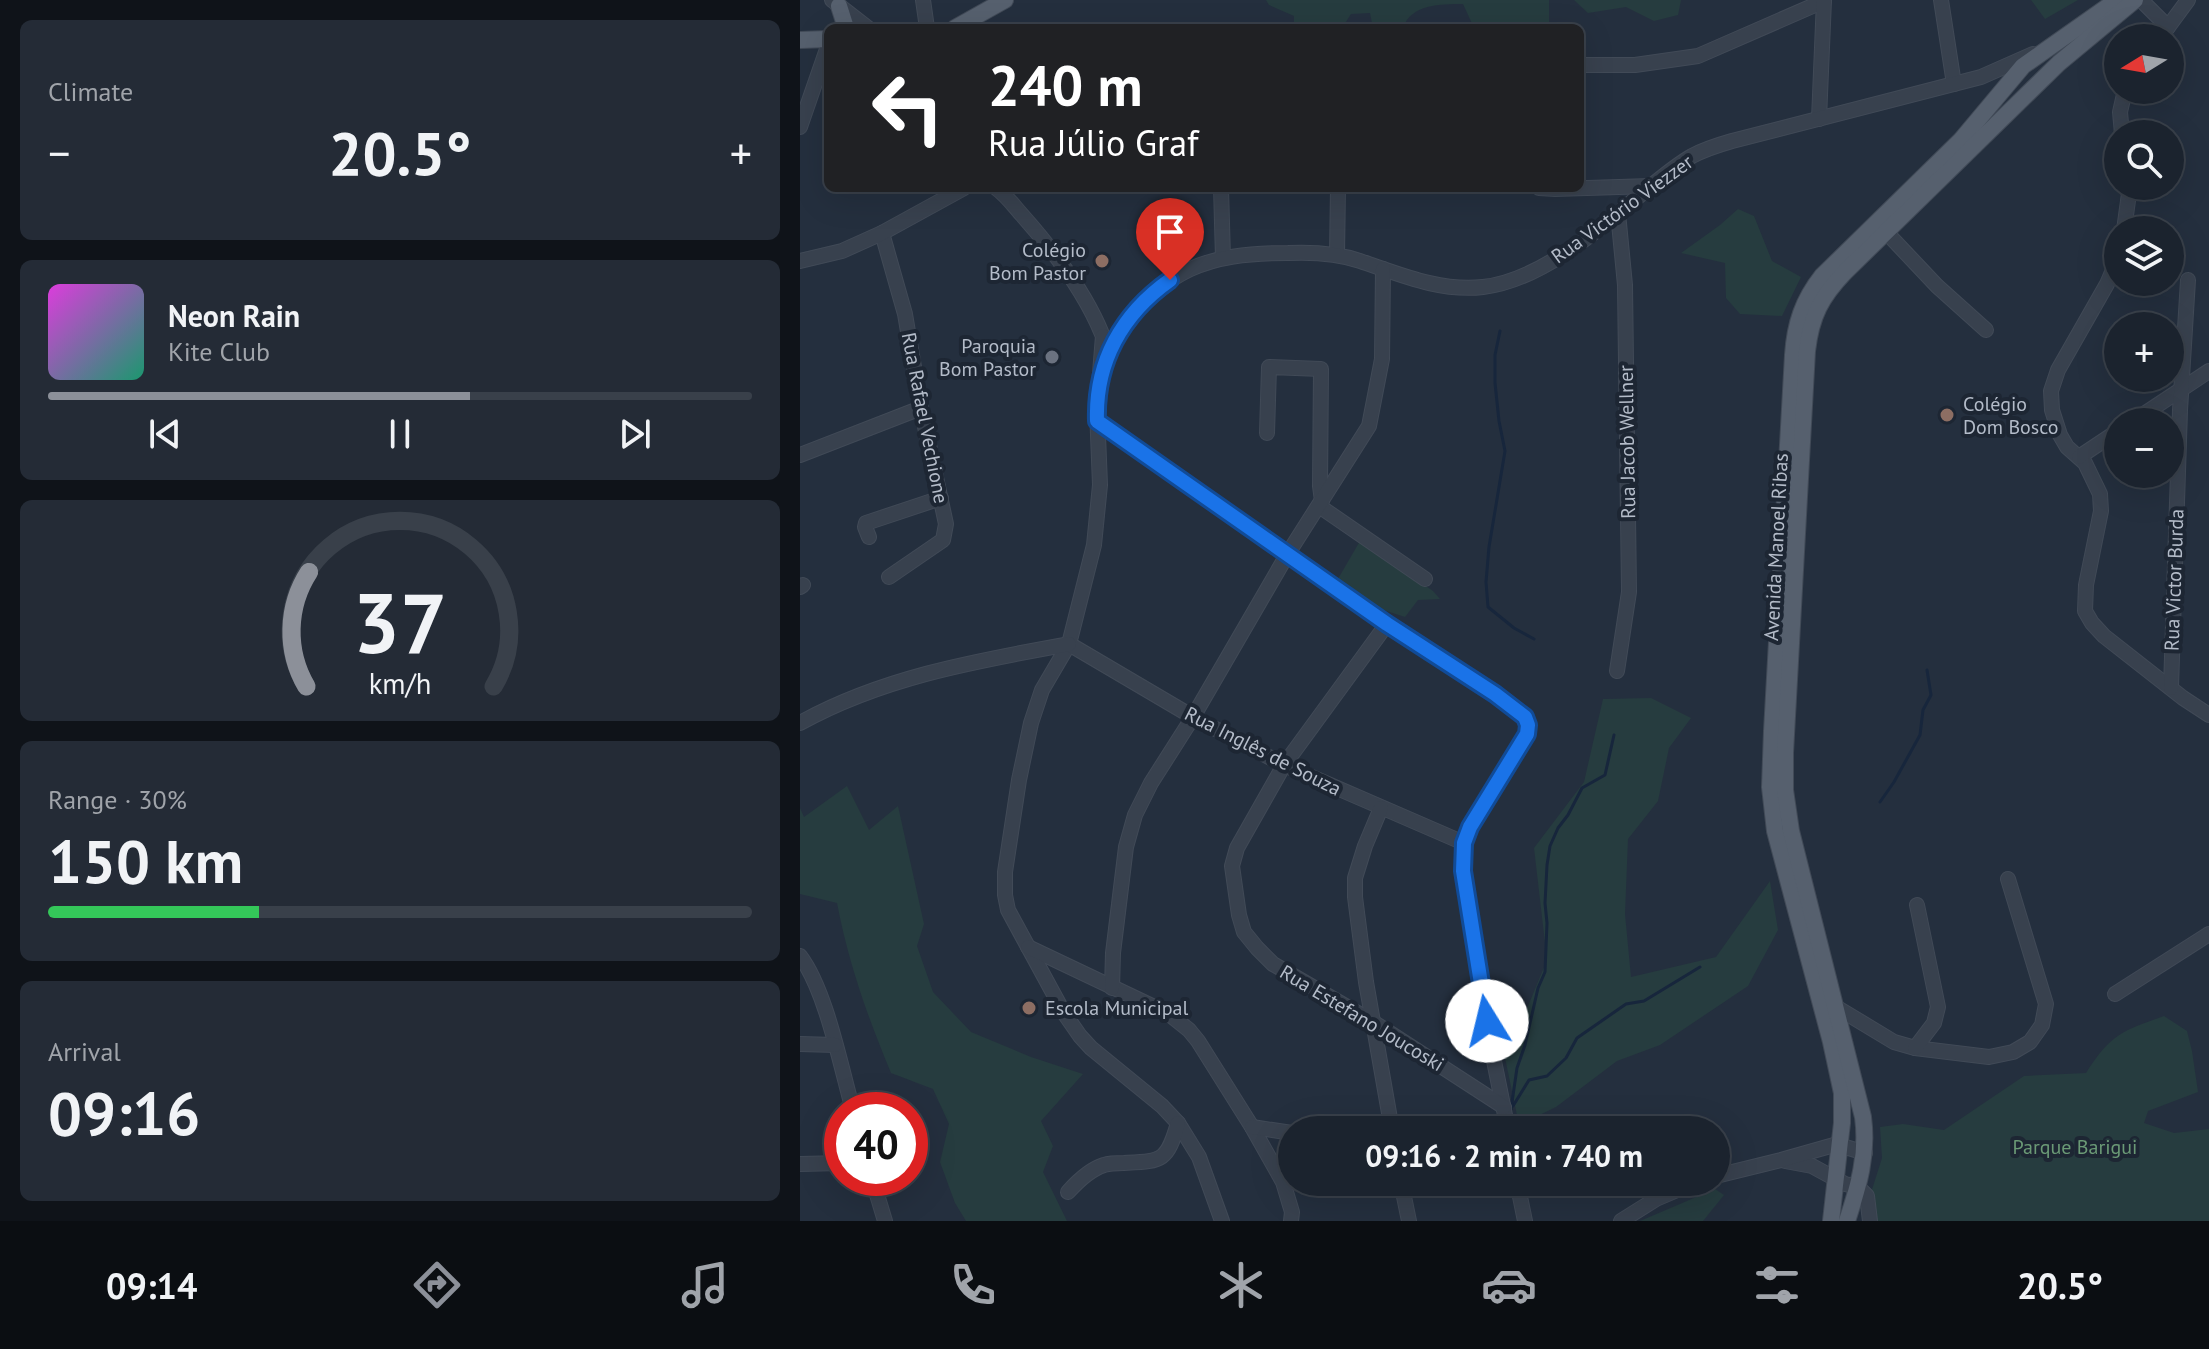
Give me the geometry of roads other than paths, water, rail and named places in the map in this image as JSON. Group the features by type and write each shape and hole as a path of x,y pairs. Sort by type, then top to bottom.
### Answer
{"main road":[{"path":"962,24 1005,0"},
{"name":"Avenida Manoel Ribas","path":"1847,1221 1865,1153 1863,1117 1791,831 1785,790 1794,340 1799,316 1809,295 1833,265 1961,140 2023,66 2117,0"},
{"name":"Avenida Manoel Ribas","path":"1793,478 1807,351 1814,316 1833,284 2059,63 2138,0"},
{"path":"835,3 844,24"},
{"path":"800,40 824,39"},
{"path":"2048,47 2059,63"},
{"path":"2008,82 2036,86"},
{"name":"Avenida Manoel Ribas","path":"1791,516 1770,787 1775,831 1842,1093 1831,1221"},
{"path":"1772,731 1777,733 1785,753"},
{"path":"1817,988 1829,1005 1836,1007"},
{"path":"1831,1042 1842,1045 1850,1063"}],"street":[{"path":"923,0 926,24"},
{"path":"1584,65 1635,65 1698,56 1824,0 1819,119"},
{"path":"1941,0 1954,84"},
{"path":"2138,0 2158,24"},
{"path":"2170,24 2188,0"},
{"path":"835,3 863,24"},
{"name":"Rua Victório Viezzer","path":"1109,333 1170,280 1223,258 1290,253 1337,255 1424,282 1480,288 1500,284 1546,264 1682,162 1705,150 1981,77 2048,47"},
{"path":"800,127 824,58"},
{"name":"Rua Victório Viezzer","path":"1981,77 2008,82"},
{"path":"1584,188 1651,186"},
{"path":"800,261 842,251 957,192"},
{"path":"1004,192 1047,244 1109,333 1098,387 1100,475 1097,525 1069,644 1042,690 1031,723 1005,872 1008,910 1080,1036 1178,1123 1199,1157 1222,1221"},
{"path":"1221,192 1223,258"},
{"path":"1337,255 1338,192"},
{"name":"Rua Jacob Wellner","path":"1617,671 1629,592 1625,285 1618,213"},
{"path":"1886,232 1937,286 1986,330"},
{"name":"Rua Rafael Vechione","path":"882,233 905,314 946,524 943,540 889,577"},
{"path":"1112,988 1113,953 1126,847 1135,815 1287,555 1369,426 1382,359 1383,269"},
{"name":"Rua Victor Burda","path":"2184,353 2188,280"},
{"path":"2104,289 2058,370 2051,391 2052,410 2060,435 2089,470 2098,487 2101,503 2086,585 2085,611 2104,636 2209,715"},
{"path":"1267,433 1269,367 1321,369 1320,504"},
{"path":"2184,388 2209,371"},
{"path":"2153,408 2177,392"},
{"name":"Rua Victor Burda","path":"2171,688 2182,392"},
{"path":"800,455 921,408"},
{"path":"1097,421 1525,717 1527,734 1470,827 1464,843 1463,871 1506,1116"},
{"path":"2079,457 2104,440"},
{"path":"869,537 866,523 941,498"},
{"path":"1320,504 1425,579"},
{"name":"Rua Estefano Joucoski","path":"1387,624 1284,765 1237,848 1232,866 1239,915 1244,932 1273,964 1373,1022 1504,1107"},
{"path":"800,723 868,691 910,678 959,665 1069,644"},
{"name":"Rua Inglês de Souza","path":"1069,644 1193,717 1284,765 1464,843"},
{"path":"1381,808 1365,846 1355,887 1366,982 1390,1116"},
{"path":"1836,1007 1884,1037 1915,1048 1981,1057 1999,1056 2021,1048 2037,1035 2046,1013 2044,994 2008,879"},
{"path":"1915,1048 1934,1023 1938,1007 1917,905"},
{"path":"2115,994 2209,934"},
{"path":"1028,947 1169,1014 1189,1030 1252,1127 1283,1182 1292,1212 1291,1221"},
{"path":"800,956 821,999 848,1092"},
{"path":"800,1044 835,1045"},
{"path":"1068,1192 1103,1165 1147,1163 1163,1157 1172,1143 1178,1123"},
{"path":"1252,1127 1278,1131"},
{"path":"1730,1173 1839,1145 1865,1153"},
{"path":"1781,1160 1812,1166 1845,1184 1858,1187 1867,1196 1870,1221"},
{"path":"800,1164 824,1163"},
{"path":"877,1196 885,1221"},
{"path":"1404,1196 1409,1221"},
{"path":"1520,1196 1525,1221"},
{"path":"1621,1221 1663,1196"}],"waterway":[{"path":"1500,331 1495,355 1495,383 1505,451 1489,547 1486,582 1488,607 1534,639"},
{"path":"1880,802 1920,735 1923,710 1931,695 1927,670"},
{"path":"1511,1109 1517,1068 1545,972 1545,903 1550,846 1582,788 1605,775 1614,735"},
{"path":"1513,1106 1529,1080 1547,1076 1566,1058 1577,1038 1626,1004 1644,1001 1700,967"}],"place":[{"name":"Colégio Bom Pastor","path":"1102,261"},
{"name":"Paroquia Bom Pastor","path":"1052,357"},
{"name":"Colégio Dom Bosco","path":"1947,415"},
{"name":"Escola Municipal","path":"1029,1008"}],"park label":[{"name":"Parque Barigui","path":"2075,1147"}]}
